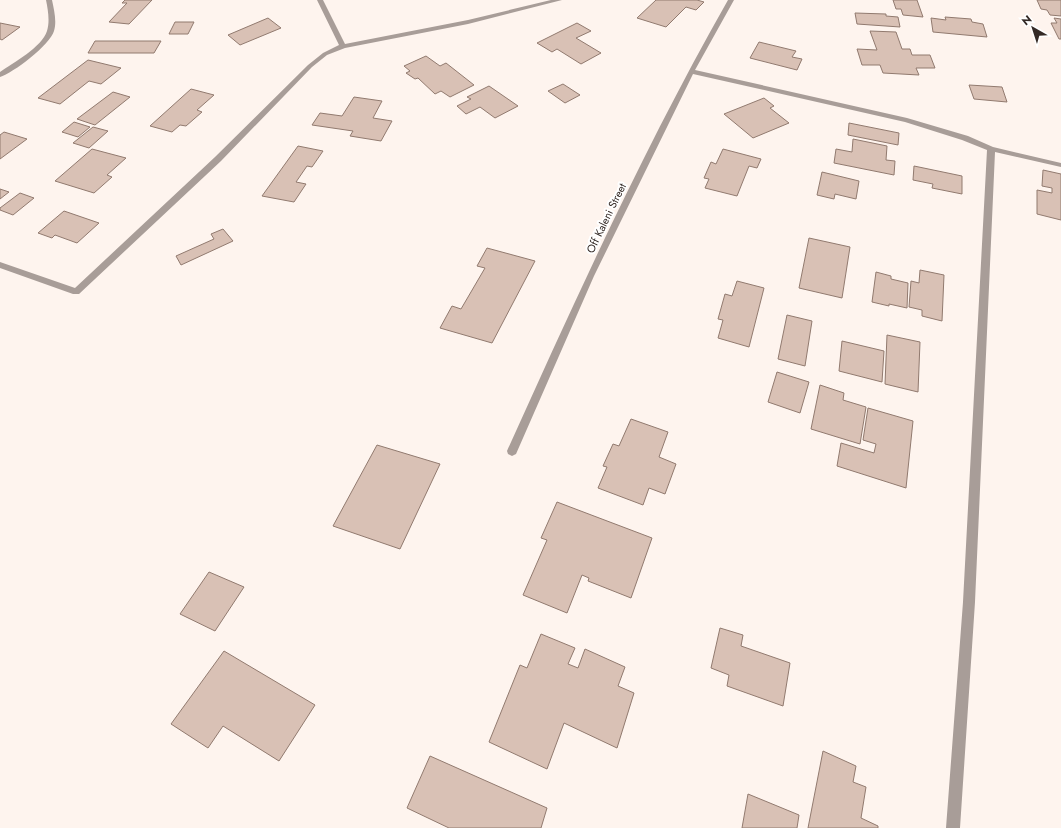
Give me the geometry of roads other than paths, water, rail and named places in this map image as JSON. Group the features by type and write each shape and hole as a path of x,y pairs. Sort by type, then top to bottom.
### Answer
{"street":[{"path":"0,75 39,46 49,34 52,20 50,0"},
{"path":"320,0 343,46"},
{"path":"0,265 76,292 218,159 310,66 325,54 343,46 468,22 559,0"},
{"name":"Off Kaleni Street","path":"512,451 590,276 691,71 731,0"},
{"path":"691,71 907,120 965,138 991,149 1061,165"},
{"path":"953,828 968,602 991,149"}]}
